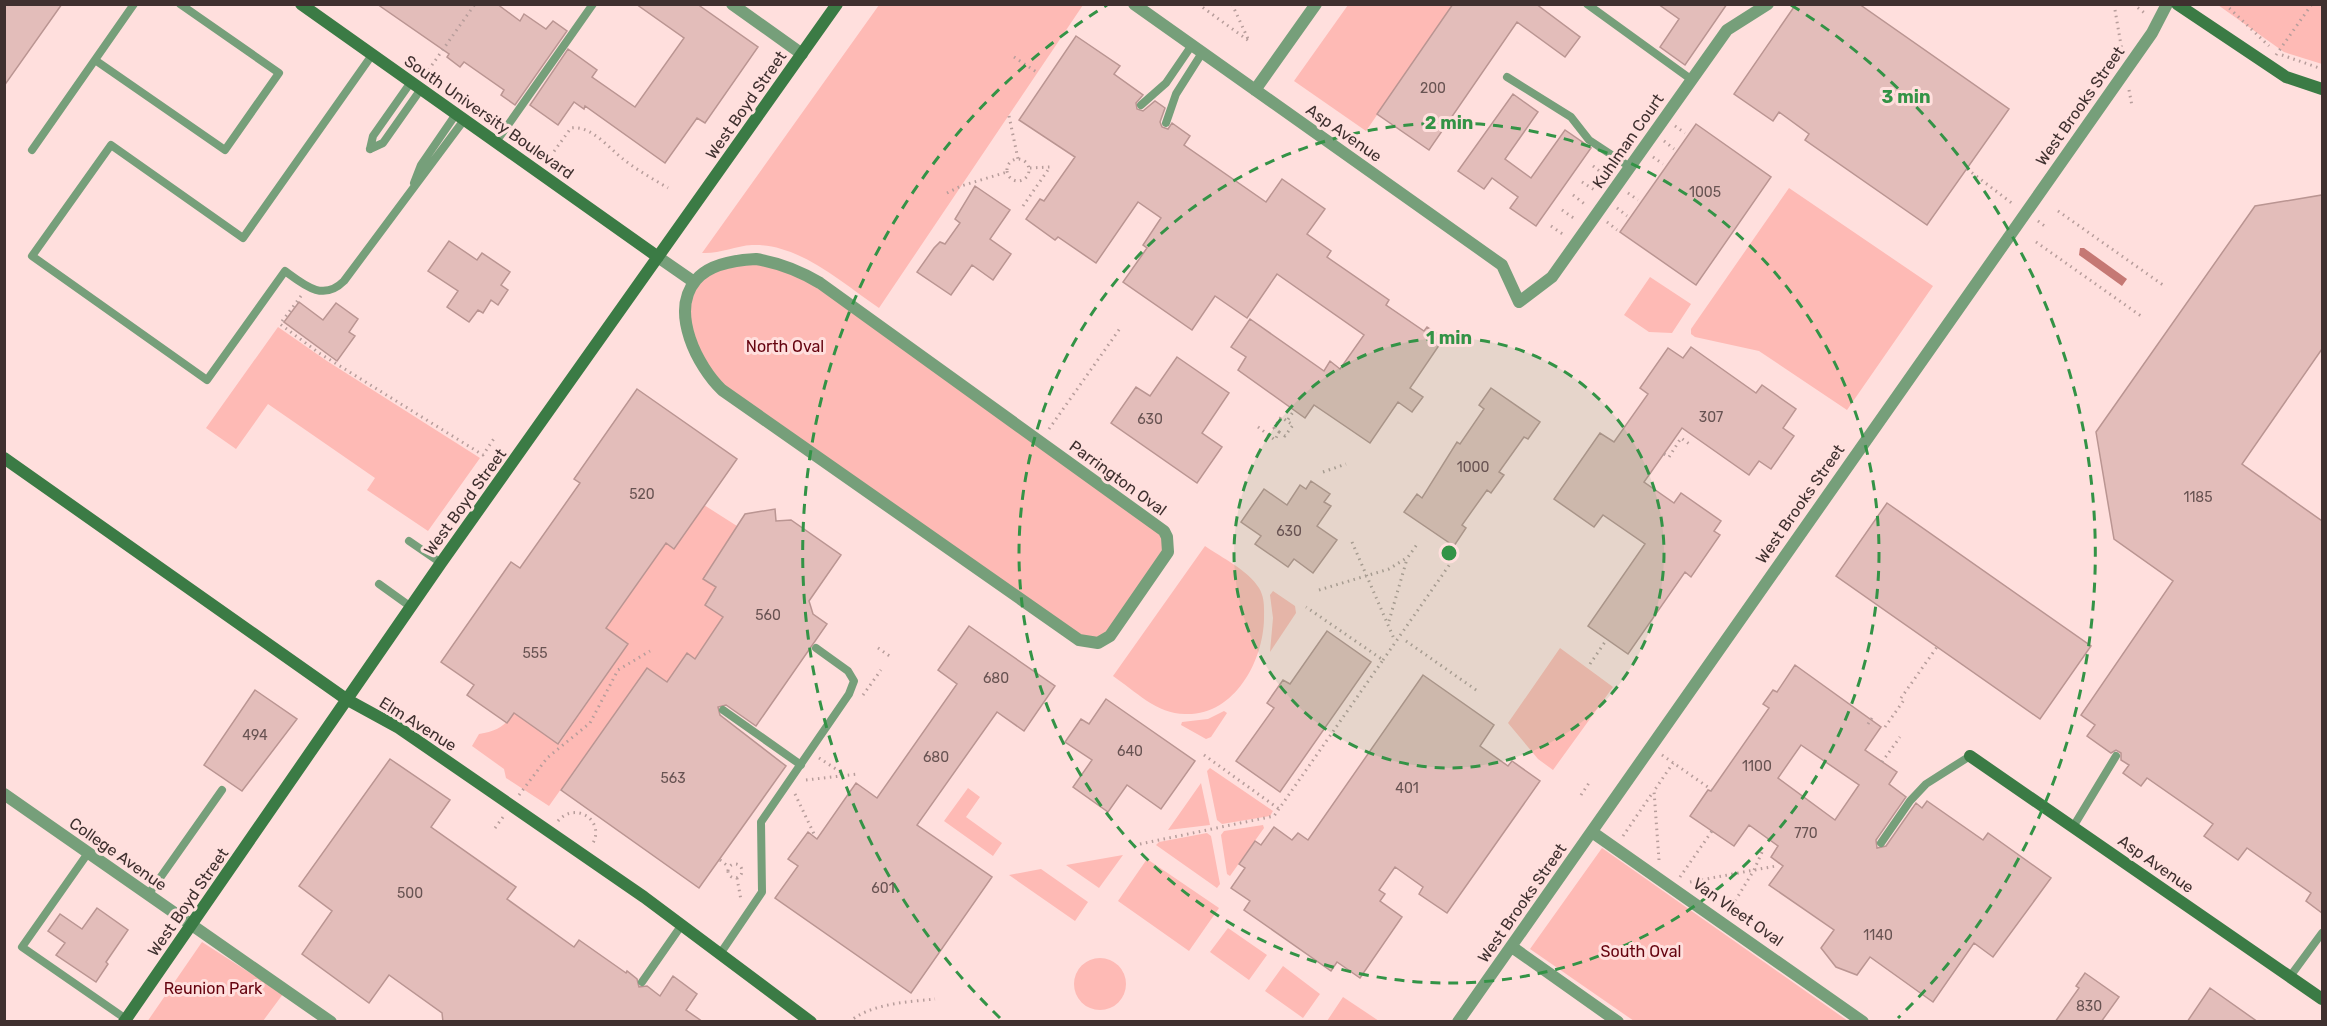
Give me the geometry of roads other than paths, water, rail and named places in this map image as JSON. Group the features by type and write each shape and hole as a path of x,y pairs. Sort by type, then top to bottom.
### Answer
{"street":[{"name":"South University Boulevard","path":"301,4 658,257"},
{"path":"732,4 802,54"},
{"name":"West Boyd Street","path":"125,1020 441,563 837,4"},
{"name":"Asp Avenue","path":"1134,4 1502,265 1519,302"},
{"path":"1255,90 1316,4"},
{"name":"Kuhlman Court","path":"1519,302 1552,277 1727,30 1768,4"},
{"name":"West Brooks Street","path":"1458,1022 2152,33 2167,4"},
{"path":"2177,4 2268,67 2286,77 2322,89"},
{"path":"658,257 694,282"},
{"name":"Parrington Oval","path":"742,260 775,262 802,272 1156,525 1167,537 1168,552 1110,636 1098,643 1079,640 722,390 697,358 691,342 687,309 694,282 711,269 742,260"},
{"name":"Elm Avenue","path":"4,458 346,699 399,728 511,806 720,954 797,1017 812,1022"},
{"name":"Asp Avenue","path":"1970,756 2322,999"},
{"name":"College Avenue","path":"4,794 331,1022"},
{"name":"Van Vleet Oval","path":"1592,832 1863,1022"},
{"path":"1512,947 1618,1022"}],"lane":[{"path":"32,150 134,4"},
{"path":"95,60 225,150 279,73 180,4"},
{"path":"496,142 593,4"},
{"path":"1587,4 1692,80"},
{"path":"1140,105 1166,83 1176,69 1197,49"},
{"path":"1166,123 1197,49"},
{"path":"372,55 243,238 111,145 32,256 207,380 285,271 307,287 321,292 337,289 414,185 421,165 460,117"},
{"path":"1507,77 1571,117 1589,140 1630,167"},
{"path":"416,86 383,143 370,149 373,136 416,86"},
{"path":"408,540 441,563"},
{"path":"379,584 411,607"},
{"path":"720,954 762,892 761,822 849,694 854,681 848,671 816,648"},
{"path":"723,710 801,765"},
{"path":"1881,843 1910,801 1926,784 1970,756"},
{"path":"2073,827 2116,756"},
{"path":"148,896 222,790"},
{"path":"88,853 22,946 125,1020"},
{"path":"642,982 681,926"},
{"path":"2289,978 2322,933"}],"park label":[{"name":"North Oval","path":"785,346"},
{"name":"South Oval","path":"1641,951"},
{"name":"Reunion Park","path":"213,988"}]}
